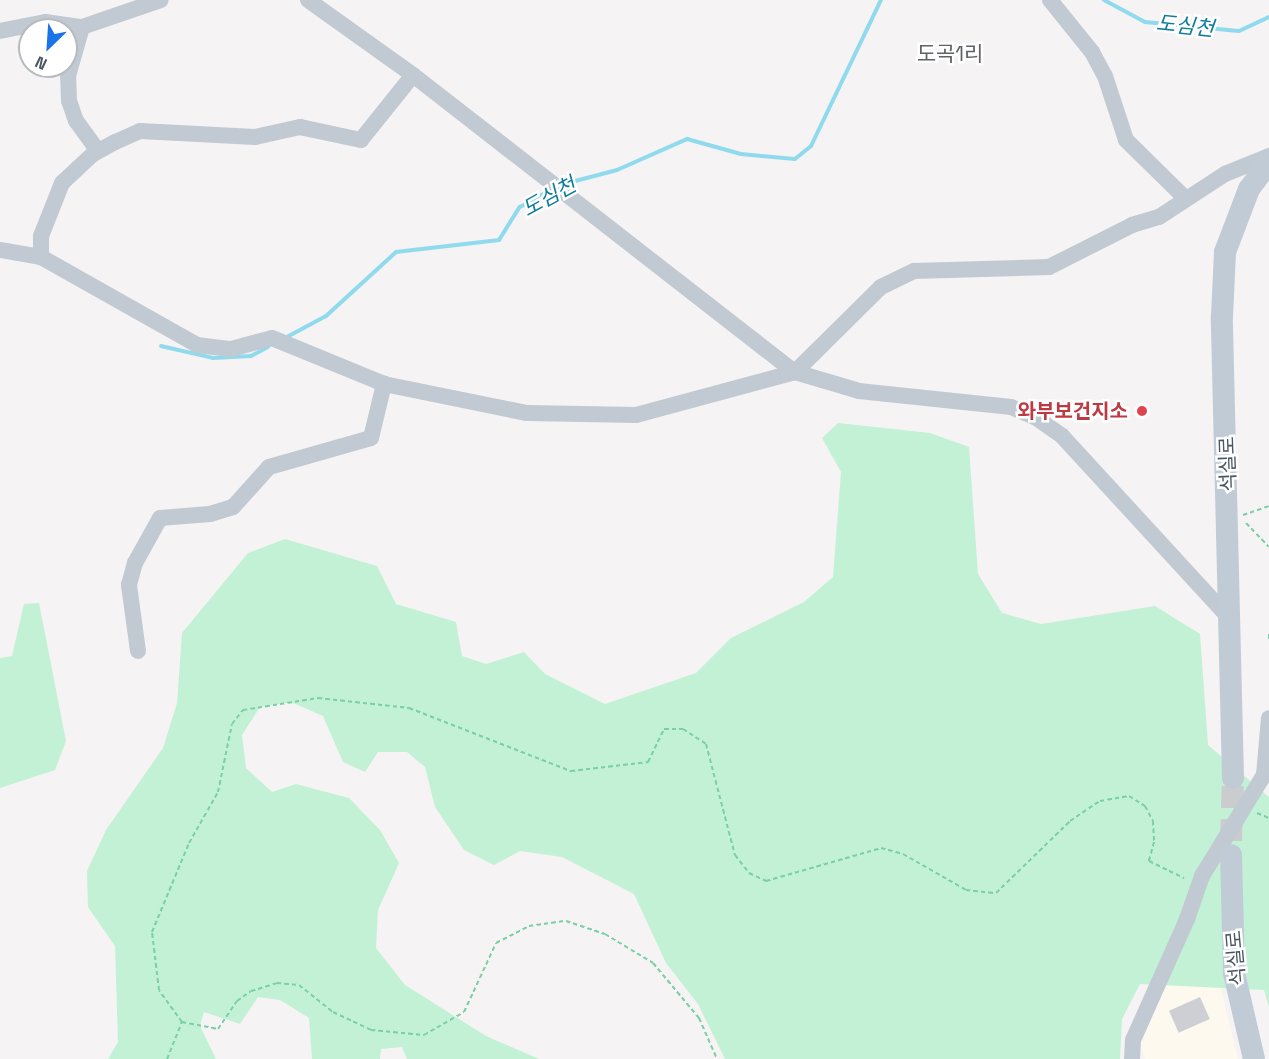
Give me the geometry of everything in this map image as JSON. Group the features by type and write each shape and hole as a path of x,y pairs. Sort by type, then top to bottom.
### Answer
{"street":[{"path":"0,31 45,22 82,27 161,0"},
{"path":"308,0 413,75 795,372 859,391 1011,407 1035,417 1062,436 1230,619"},
{"path":"1050,0 1092,52 1106,76 1126,140 1186,199"},
{"path":"82,27 68,75 69,101 76,121 98,151"},
{"path":"41,257 41,236 62,183 98,151 140,131 255,137 300,127 361,140 413,75"},
{"path":"0,250 41,257 197,345 231,349 272,338 384,384 527,413 636,415 795,372 881,287 914,271 1049,267 1132,225 1159,217 1225,174 1269,156"},
{"name":"석실로","path":"1233,778 1230,520 1222,316 1225,252 1249,189 1269,162"},
{"path":"138,651 129,585 135,563 160,518 210,514 232,507 268,467 371,438 384,384"},
{"path":"1132,1059 1132,1040 1199,885 1264,774 1269,718"},
{"name":"석실로","path":"1231,855 1234,973 1254,1059"}],"path":[{"path":"1230,520 1269,506"},
{"path":"1230,520 1246,523 1269,547"},
{"path":"1269,634 1269,641"},
{"path":"717,1059 699,1018 653,963 605,934 566,921 529,926 496,943 464,1012 424,1035 371,1030 333,1012 299,985 277,983 250,991 237,1001 218,1029 182,1022 159,990 152,932 189,843 218,792 232,724 243,710 318,698 409,708 571,771 648,762 664,729 683,729 705,744 735,855 749,873 766,881 881,849 903,854 966,891 996,893 1070,822 1100,801 1129,796 1145,806 1153,821 1154,842 1149,861 1199,885"},
{"path":"166,1059 182,1022"}],"shaded area":[{"path":"1165,984 1221,988 1238,1059 1145,1059 1140,1046"}],"green space":[{"path":"838,423 930,433 969,447 978,574 1002,613 1041,624 1155,606 1200,634 1208,745 1269,797 1269,1007 1264,990 1140,984 1122,1019 1120,1059 725,1059 698,1004 666,963 634,894 562,857 520,851 494,865 464,850 435,807 425,767 407,752 378,752 365,772 343,762 323,716 291,702 260,707 242,735 246,768 272,792 296,784 349,798 380,830 399,863 378,910 376,948 405,985 486,1036 539,1059 407,1059 402,1047 381,1049 380,1059 312,1059 309,1018 280,1000 258,997 240,1024 204,1012 200,1026 216,1059 108,1059 118,1042 115,946 88,907 87,871 106,830 163,748 177,703 182,633 248,553 285,539 377,566 396,604 456,622 462,656 486,664 524,652 545,674 605,704 696,673 731,638 804,602 833,577 841,472 822,438"},
{"path":"39,603 66,741 55,770 0,788 0,658 12,656 24,604"}],"building":[{"path":"1200,997 1210,1019 1179,1033 1169,1011"}],"waterway":[{"name":"도심천","path":"560,185 617,170 687,139 741,154 795,159 811,146 881,0"},
{"name":"도심천","path":"1104,0 1145,22 1239,31 1269,17"},
{"name":"도심천","path":"285,338 326,316 396,252 499,240 520,207 551,190"},
{"name":"도심천","path":"161,346 213,358 251,356 268,347"}],"tunnel":[{"path":"1231,841 1233,778"}],"place":[{"name":"와부보건지소","path":"1142,411"}],"district":[{"name":"도곡1리","path":"950,54"}]}
